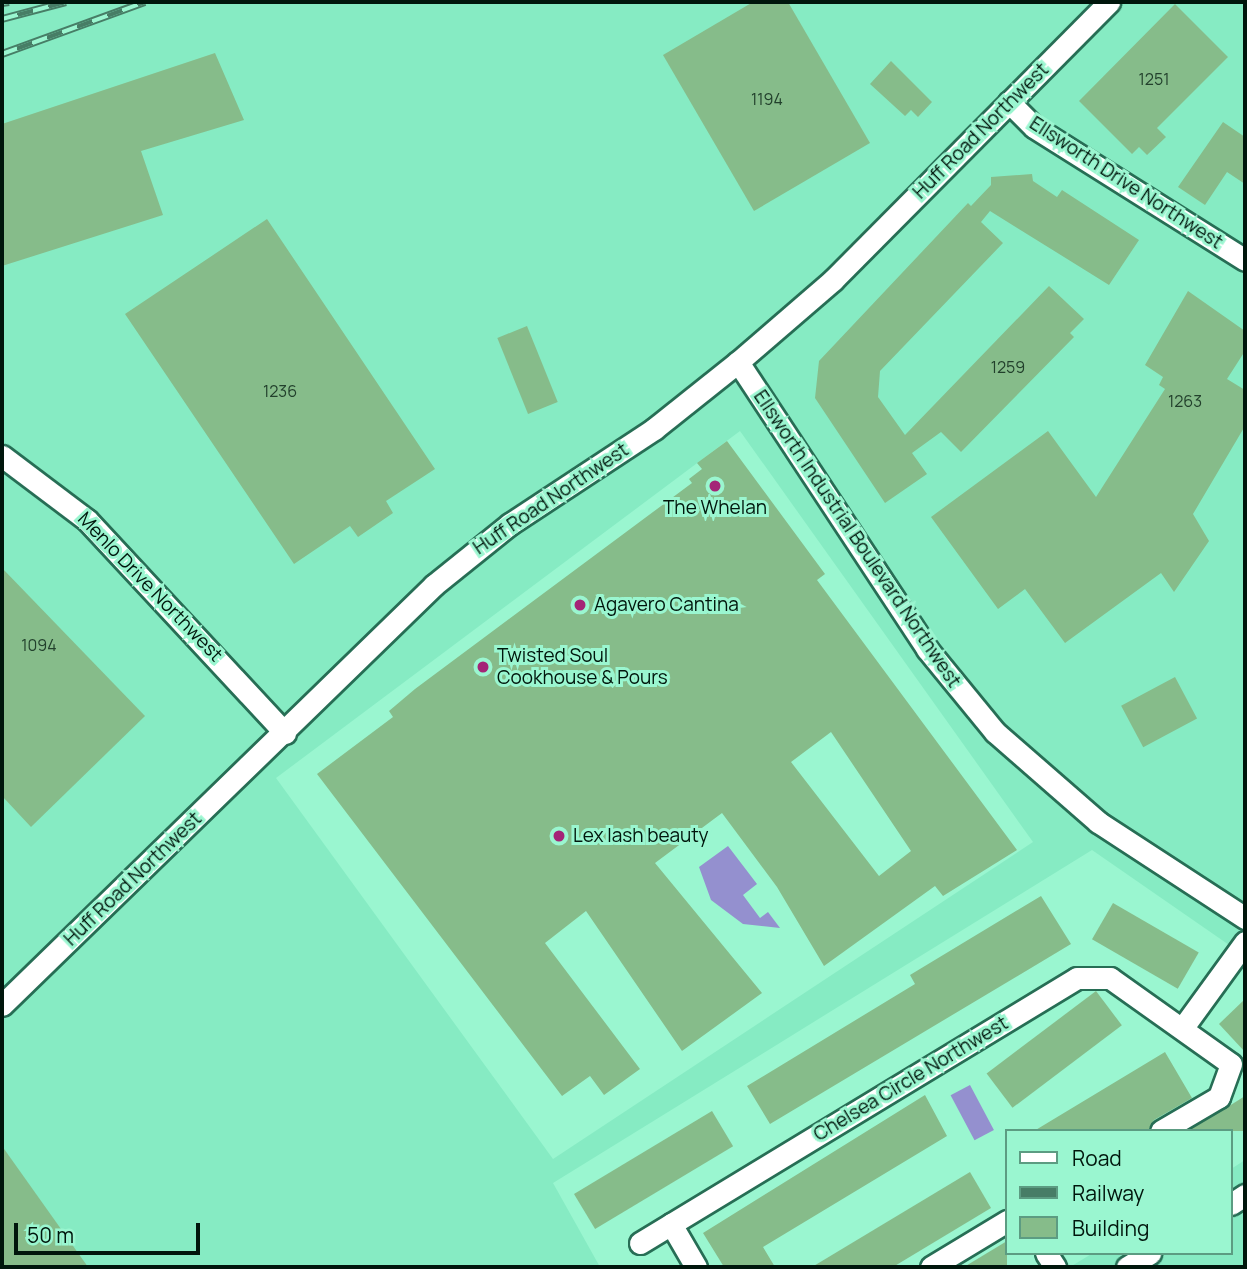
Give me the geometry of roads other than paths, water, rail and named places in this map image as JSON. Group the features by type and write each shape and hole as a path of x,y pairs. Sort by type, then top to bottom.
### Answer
{"street":[{"name":"Huff Road Northwest","path":"2,1005 469,554 654,429 738,362 833,280 1109,2"},
{"name":"Ellsworth Drive Northwest","path":"1009,102 1034,127 1245,260"},
{"name":"Ellsworth Industrial Boulevard Northwest","path":"738,362 927,649 995,732 1098,822 1245,918"},
{"name":"Menlo Drive Northwest","path":"2,456 87,520 285,733"},
{"path":"1184,1026 1245,942"},
{"name":"Chelsea Circle Northwest","path":"640,1243 1077,978 1111,978 1184,1026 1231,1064 1219,1097 1164,1129"},
{"path":"931,1267 1006,1222"},
{"path":"671,1224 696,1267"},
{"path":"1127,1267 1147,1255"}],"railway":[{"path":"2,3 9,2"},
{"path":"2,19 66,2"},
{"path":"2,54 145,2"}],"place":[{"name":"The Whelan","path":"715,486"},
{"name":"Agavero Cantina","path":"580,605"},
{"name":"Twisted Soul Cookhouse & Pours","path":"483,667"},
{"name":"Lex lash beauty","path":"559,836"}]}
